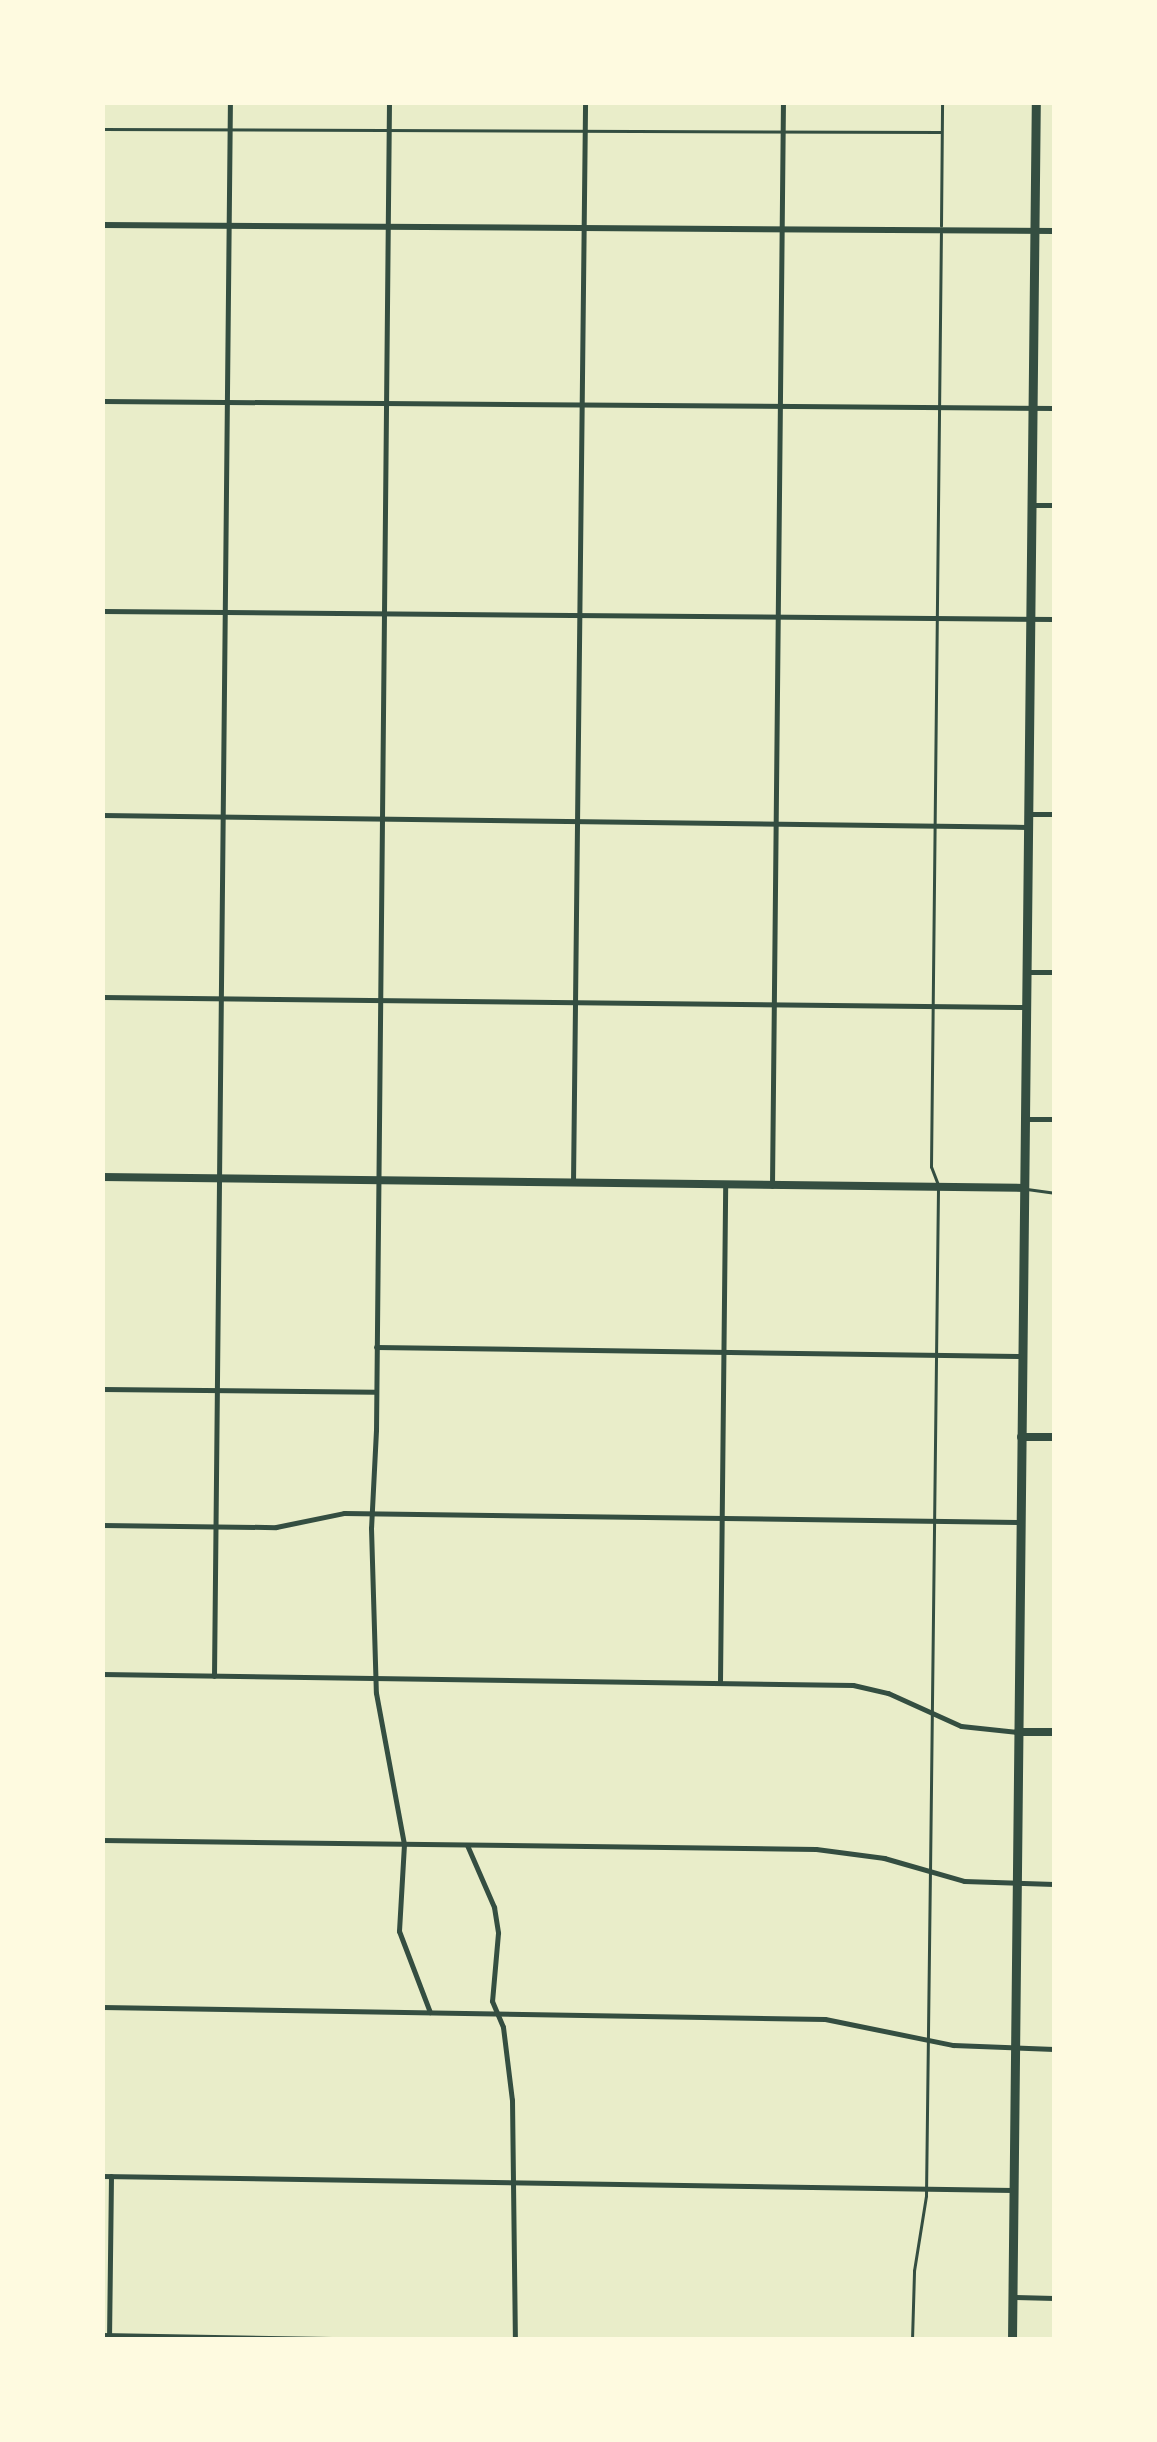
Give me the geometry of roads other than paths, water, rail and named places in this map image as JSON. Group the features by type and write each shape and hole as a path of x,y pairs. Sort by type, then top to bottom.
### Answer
{"main road":[{"path":"1012,2340 1036,102"},
{"path":"102,1177 1024,1188"},
{"path":"1022,1437 1054,1437"},
{"path":"1018,1732 1054,1732"}],"street":[{"path":"214,1676 230,102"},
{"path":"389,102 372,1513 376,1678 404,1844 400,1931 430,2012"},
{"path":"573,1182 585,102"},
{"path":"772,1186 783,102"},
{"path":"102,225 1054,231"},
{"path":"102,401 1054,408"},
{"path":"1031,505 1054,505"},
{"path":"102,611 1054,619"},
{"path":"1028,814 1054,814"},
{"path":"102,815 1028,827"},
{"path":"1026,972 1054,972"},
{"path":"102,997 1026,1007"},
{"path":"1025,1119 1054,1118"},
{"path":"720,1683 724,1185"},
{"path":"376,1347 1022,1356"},
{"path":"102,1388 376,1392"},
{"path":"102,1525 276,1527 334,1514 372,1513 1020,1522"},
{"path":"102,1674 853,1686 888,1693 972,1729 1018,1732"},
{"path":"102,1840 843,1851 964,1881 1054,1884"},
{"path":"467,1845 494,1907 498,1957 492,2001 507,2056 516,2182 514,2340"},
{"path":"102,2006 825,2019 928,2041 1054,2049"},
{"path":"102,2176 1013,2190"},
{"path":"112,2176 107,2337 394,2340"},
{"path":"1012,2297 1054,2298"}],"lane":[{"path":"912,2340 914,2271 926,2188 928,2041 938,1186 930,1167 942,102"},
{"path":"102,130 941,132"},
{"path":"1024,1188 1054,1193"}]}
